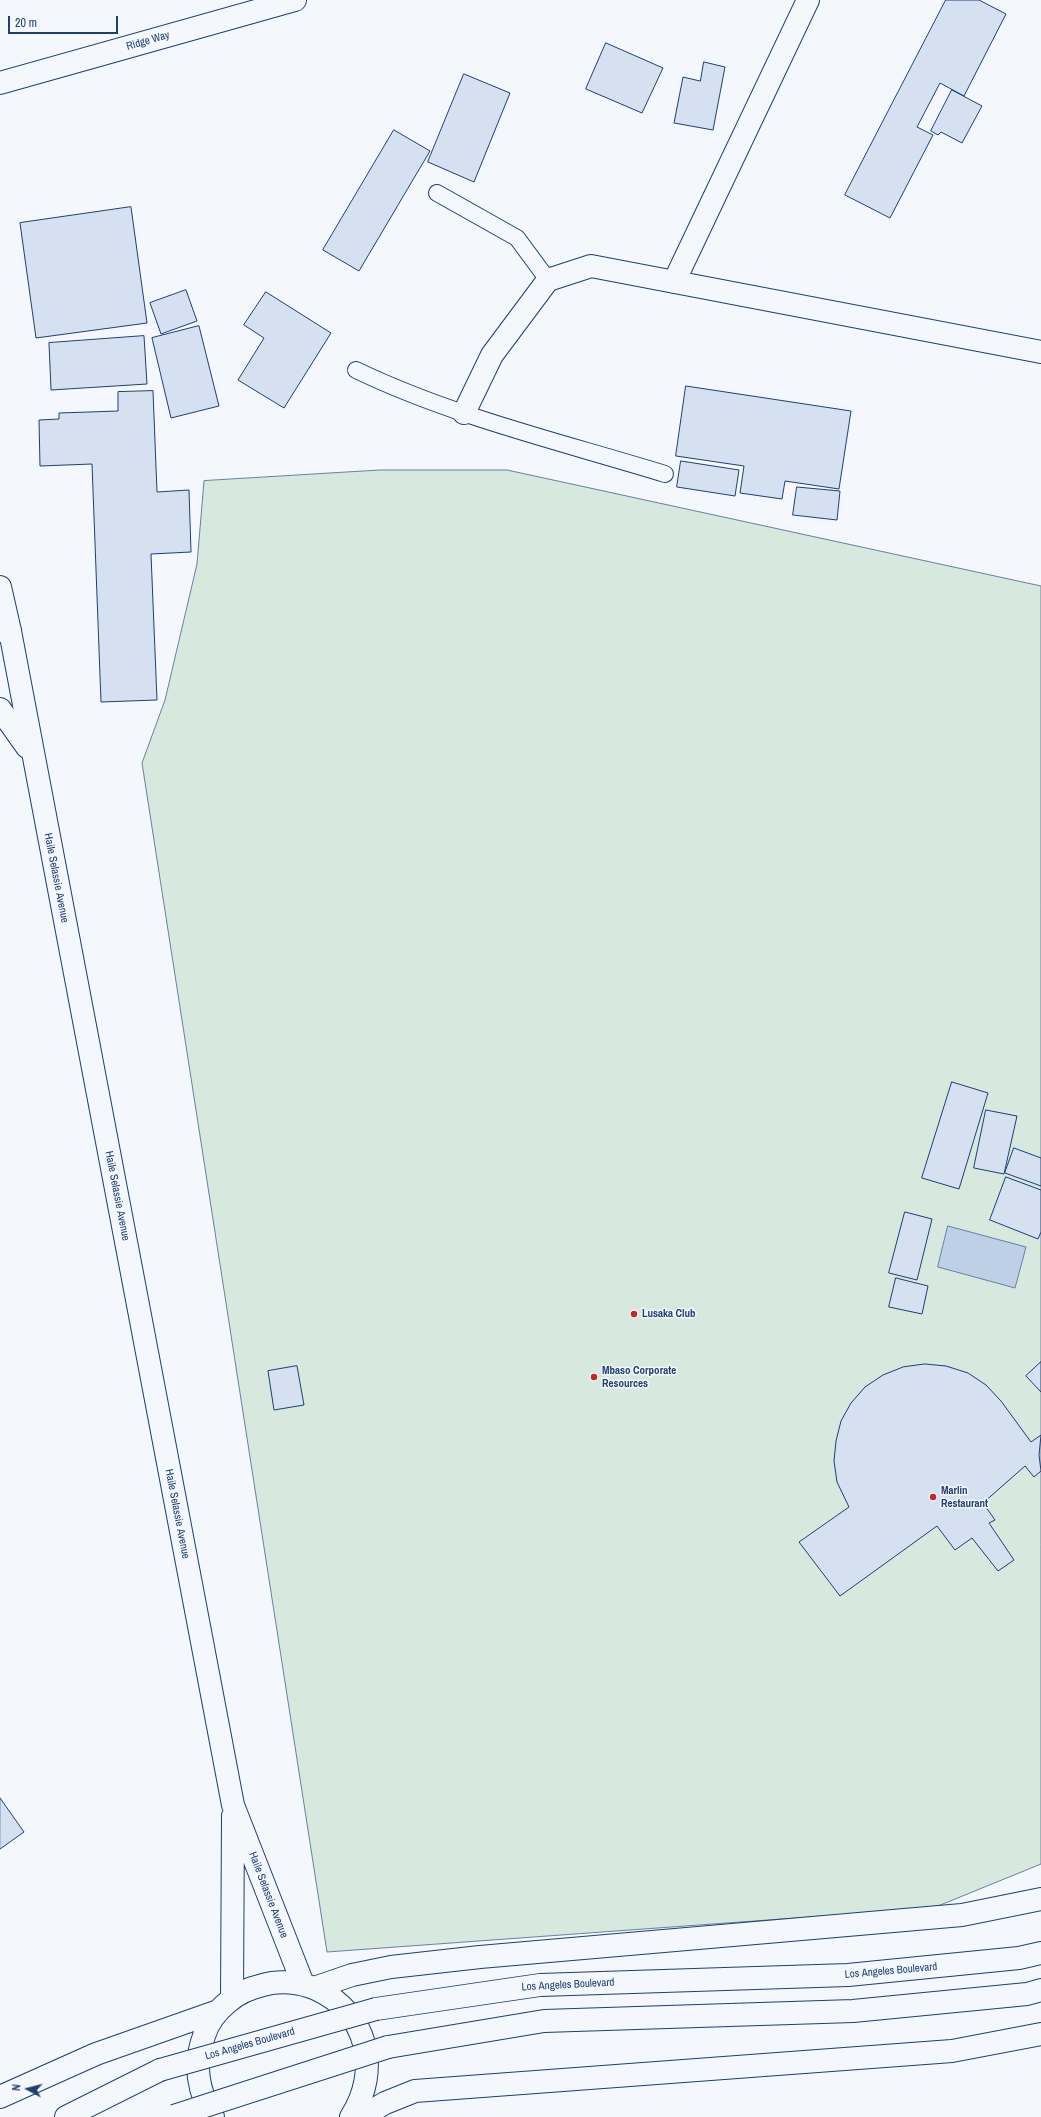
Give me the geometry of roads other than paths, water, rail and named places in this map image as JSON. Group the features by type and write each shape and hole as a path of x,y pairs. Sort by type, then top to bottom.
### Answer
{"main road":[{"name":"Ridge Way","path":"0,83 295,0"},
{"path":"674,282 808,0"},
{"path":"464,413 492,355 548,280 591,266 1041,352"},
{"name":"Haile Selassie Avenue","path":"0,587 5,631 32,756 233,1805 308,1986"},
{"path":"0,709 18,732 32,756"},
{"name":"Haile Selassie Avenue","path":"225,2005 233,1805"},
{"path":"308,1986 392,1967 495,1956 962,1915 1041,1899"},
{"name":"Los Angeles Boulevard","path":"66,2117 160,2070 376,2009 540,1985 848,1975 1019,1958 1041,1953"},
{"path":"213,2117 205,2103 199,2084 197,2065 200,2046 207,2027 225,2005 243,1991 278,1982 308,1986 328,1995 340,2004 358,2029 364,2043 367,2058 364,2089 351,2117"},
{"path":"173,2117 388,2047 544,2021 853,2011 1027,1994 1041,1990"},
{"path":"0,2097 96,2054 225,2005"},
{"path":"362,2117 385,2103 415,2092 952,2051 1041,2034"}],"lane":[{"path":"437,193 517,238 548,280"},
{"path":"356,370 400,391 464,413 665,474"}],"water":[{"path":"948,1226 1026,1247 1015,1288 938,1267"}],"place":[{"name":"Lusaka Club","path":"634,1314"},
{"name":"Mbaso Corporate Resources","path":"594,1377"},
{"name":"Marlin Restaurant","path":"933,1497"}]}
